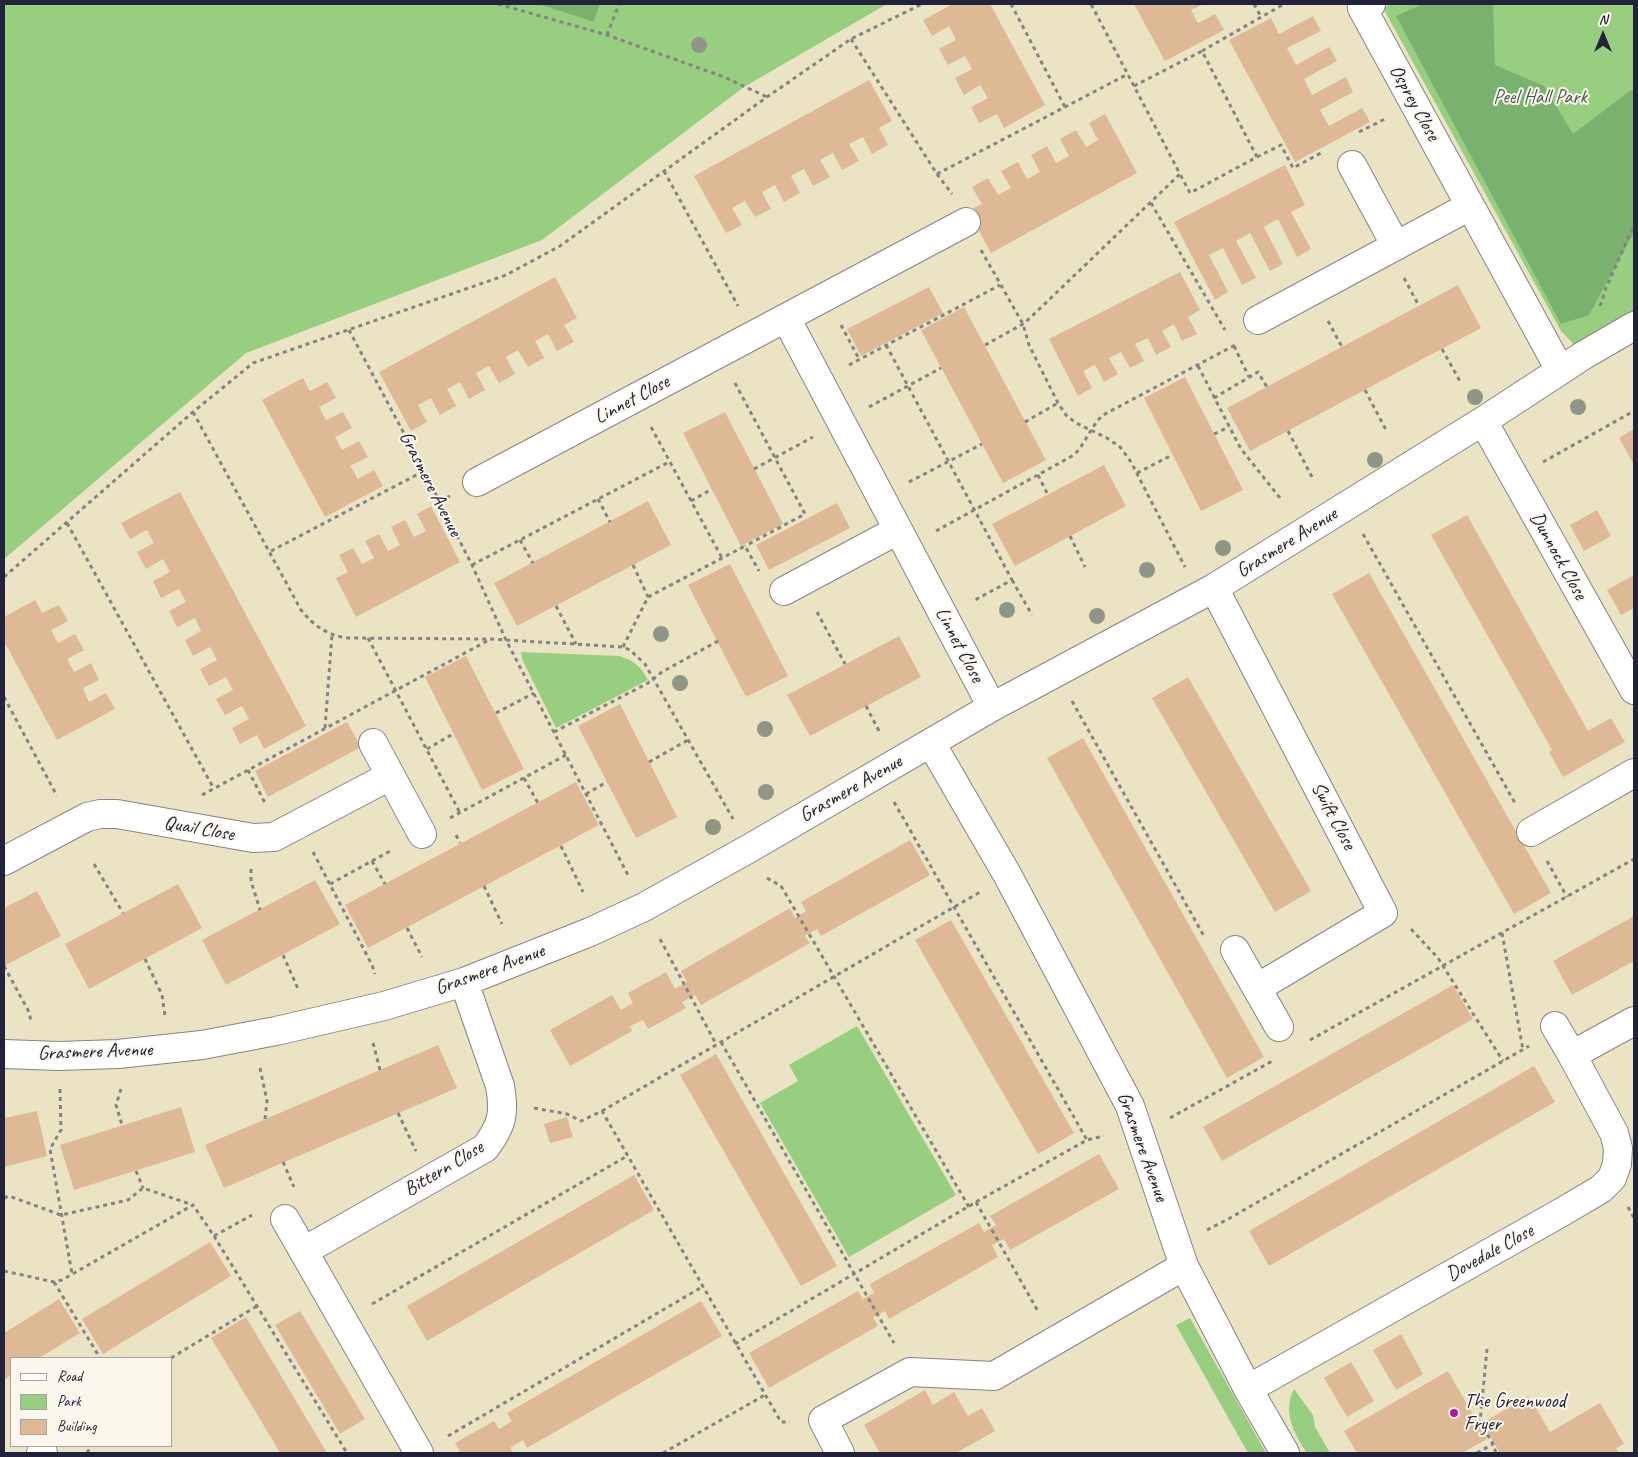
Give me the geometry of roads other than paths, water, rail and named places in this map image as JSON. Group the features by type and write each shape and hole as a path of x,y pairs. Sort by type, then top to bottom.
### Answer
{"street":[{"name":"Osprey Close","path":"1370,4 1362,8 1560,370"},
{"path":"1352,165 1396,246"},
{"path":"1258,320 1470,206"},
{"name":"Linnet Close","path":"477,482 966,222"},
{"name":"Linnet Close","path":"786,318 992,708"},
{"name":"Grasmere Avenue","path":"4,1054 59,1056 118,1054 202,1045 254,1036 384,1006 464,982 590,932 644,907 1056,672 1207,592 1482,421 1560,370 1634,326"},
{"name":"Dunnock Close","path":"1482,421 1634,690"},
{"path":"793,587 903,538"},
{"name":"Swift Close","path":"1207,592 1383,913 1257,988"},
{"path":"373,743 422,834"},
{"name":"Grasmere Avenue","path":"930,743 1008,876 1130,1106 1180,1255 1248,1389 1285,1453"},
{"path":"1531,832 1634,772"},
{"name":"Quail Close","path":"4,861 72,825 100,814 117,814 253,838 274,837 390,776"},
{"path":"1235,950 1279,1027"},
{"name":"Bittern Close","path":"304,1252 485,1148 496,1135 502,1119 503,1103 500,1086 464,982"},
{"path":"1572,1055 1634,1021"},
{"name":"Dovedale Close","path":"1248,1389 1562,1212 1601,1189 1612,1178 1617,1164 1618,1148 1614,1133 1572,1055 1554,1026"},
{"path":"285,1219 419,1453"},
{"path":"840,1453 822,1420 910,1372 994,1376 1054,1340 1180,1255"}],"place":[{"name":"The Greenwood Fryer","path":"1454,1413"}],"park label":[{"name":"Peel Hall Park","path":"1540,98"}]}
